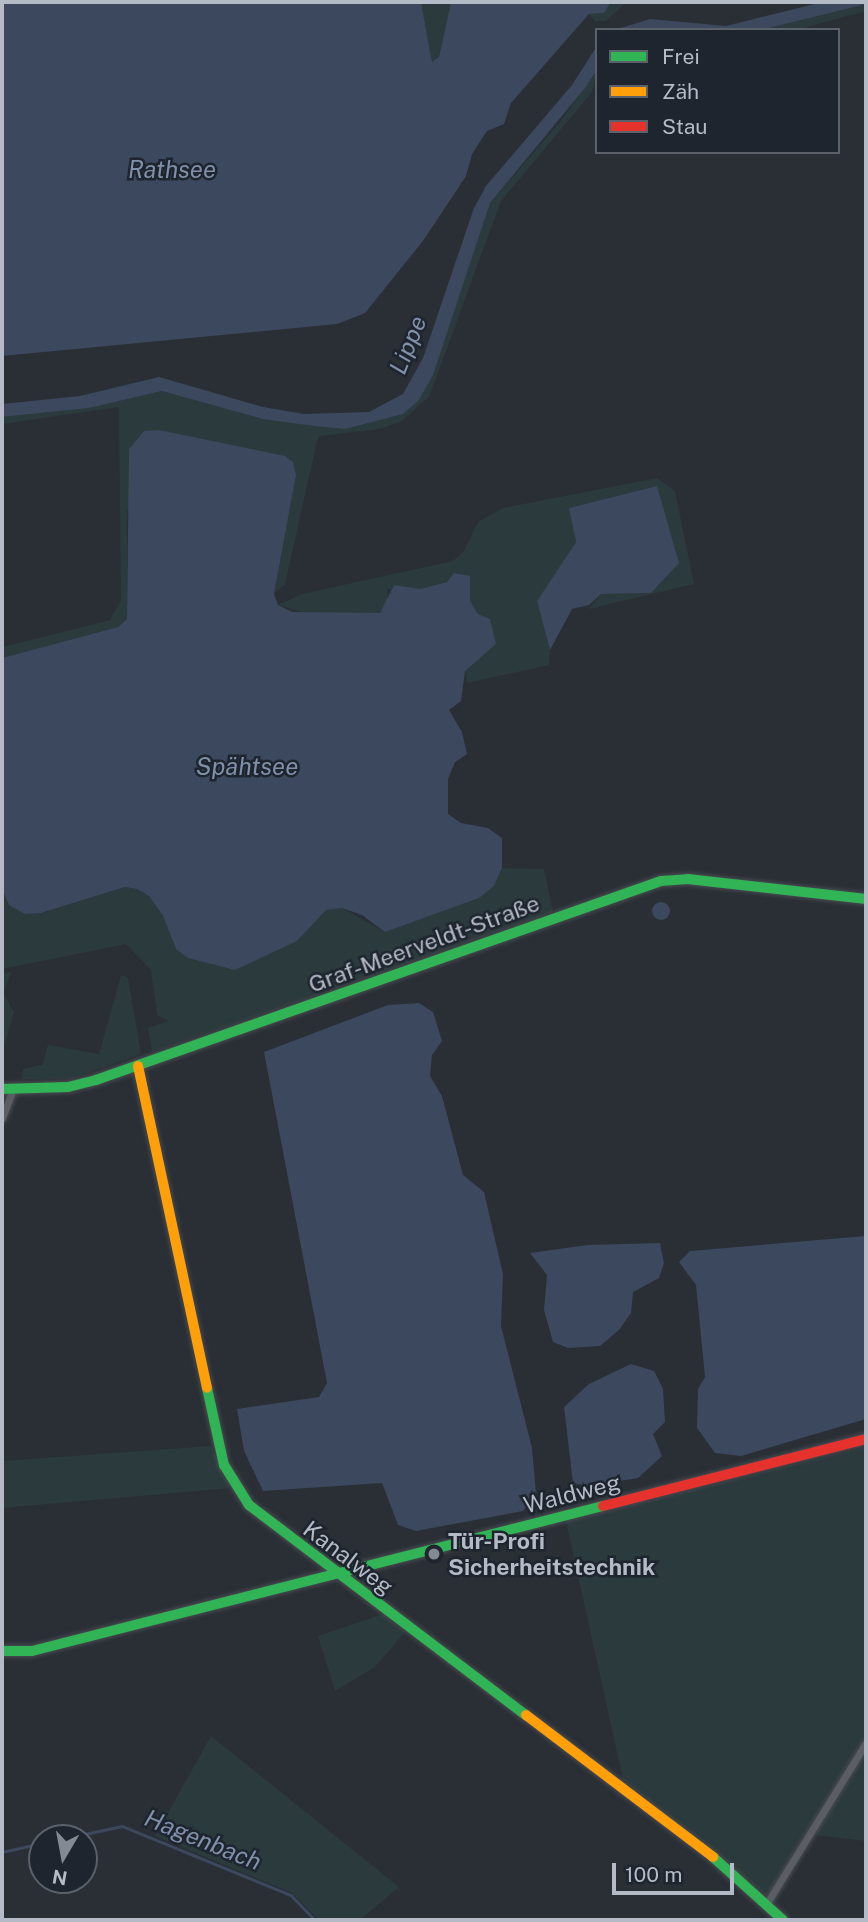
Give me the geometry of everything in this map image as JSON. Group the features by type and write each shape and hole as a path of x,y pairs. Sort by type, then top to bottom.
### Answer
{"street":[{"name":"Graf-Meerveldt-Straße","path":"7,1089 73,1086 138,1066 661,881 688,879 866,899"},
{"name":"Kanalweg","path":"138,1066 224,1465 258,1515 704,1849 783,1920"},
{"path":"2,1118 7,1089"},
{"name":"Waldweg","path":"2,1651 32,1651 866,1439"},
{"path":"767,1903 866,1743"}],"shaded area":[{"path":"421,2 451,2 439,57 432,63"},
{"path":"611,2 626,2 606,21 595,21 589,14 604,13"},
{"path":"866,4 866,11 803,28 769,28"},
{"path":"595,73 592,92 501,201 429,397 402,421 380,429 320,436 285,584 274,594 296,475 293,462 159,430 127,511 127,618 118,627 2,658 2,647 110,620 121,600 119,407 2,424 2,417 89,408 162,391 314,426 403,414 447,327 490,203 560,122"},
{"path":"657,478 675,491 694,584 589,609 601,594 651,593 576,542 537,601 550,650 549,665 467,683 465,671 478,614 470,601 470,577 455,573 447,582 420,589 387,589 388,602 380,613 309,614 278,605 302,594 453,561 464,551 478,522 503,508"},
{"path":"502,868 544,869 553,912 152,1052 148,1028 169,1021 157,1015 151,970 126,944 2,969 2,889 9,905 42,913 125,887 137,889 149,896 163,916 176,949 297,941 325,910 342,908 385,932 494,886"},
{"path":"11,972 3,993 14,1012 3,1050 2,974"},
{"path":"121,975 128,978 141,1054 71,1079 22,1079 23,1069 42,1065 48,1045 99,1054"},
{"path":"211,1446 231,1488 2,1508 2,1461"},
{"path":"866,1447 866,1841 806,1834 770,1893 764,1894 623,1780 566,1521"},
{"path":"383,1614 406,1631 375,1667 335,1691 318,1636"},
{"path":"211,1736 399,1887 360,1920 319,1920 292,1893 155,1836"}],"water":[{"name":"Rathsee","path":"2,2 421,2 432,62 439,57 451,2 611,2 604,13 589,14 511,103 504,124 487,131 472,154 466,176 423,241 365,313 337,324 2,356"},
{"path":"823,2 866,4 769,28 621,28 650,19 726,26"},
{"path":"595,49 595,73 585,88 490,203 433,375 419,400 403,414 345,429 263,419 162,391 89,408 2,417 2,404 80,396 159,377 263,407 304,414 369,412 403,394 423,358 474,208 486,186 572,85"},
{"name":"Spähtsee","path":"159,430 285,456 293,462 296,475 274,594 278,605 292,612 380,613 394,585 420,589 447,582 454,573 470,576 470,601 478,614 490,619 496,644 465,671 461,701 449,710 462,732 467,754 455,762 448,779 448,814 461,823 488,828 502,838 502,868 494,886 479,898 385,932 362,915 342,908 326,910 297,941 235,970 188,958 176,949 163,916 149,896 137,889 125,887 41,913 25,914 9,905 2,889 2,658 118,627 127,619 129,449 144,431"},
{"path":"657,486 679,563 651,593 601,594 589,605 572,609 550,650 537,601 576,542 569,508"},
{"path":"657,902 665,902 670,911 668,918 657,920 652,915 652,907"},
{"path":"419,1003 433,1012 442,1041 432,1055 430,1076 442,1096 463,1175 484,1192 503,1274 501,1326 532,1448 536,1493 523,1511 416,1531 398,1525 382,1483 263,1491 244,1451 237,1409 319,1397 327,1383 264,1052 388,1005"},
{"path":"866,1236 866,1419 741,1456 715,1453 697,1428 698,1389 705,1377 696,1285 679,1262 690,1251"},
{"path":"660,1243 664,1263 659,1278 633,1292 631,1313 619,1330 600,1346 568,1348 553,1342 544,1310 547,1275 530,1253 588,1245"},
{"path":"631,1364 654,1371 663,1389 665,1422 653,1434 662,1456 638,1478 589,1486 573,1483 564,1407 589,1384"}],"waterway":[{"name":"Hagenbach","path":"98,1831 122,1826 291,1895 315,1920"},
{"name":"Hagenbach","path":"2,1852 28,1846"}],"traffic: fast":[{"path":"2,1089 68,1087 96,1080 661,881 688,879 866,899"},
{"path":"207,1388 224,1465 249,1505 526,1715"},
{"path":"2,1651 32,1651 603,1506"},
{"path":"713,1857 783,1920"}],"traffic: slow":[{"path":"138,1066 207,1388"},
{"path":"526,1715 713,1857"}],"traffic: jam":[{"path":"603,1506 866,1439"}],"place":[{"name":"Tür-Profi Sicherheitstechnik","path":"434,1554"}],"water label":[{"name":"Lippe","path":"408,345"}]}
